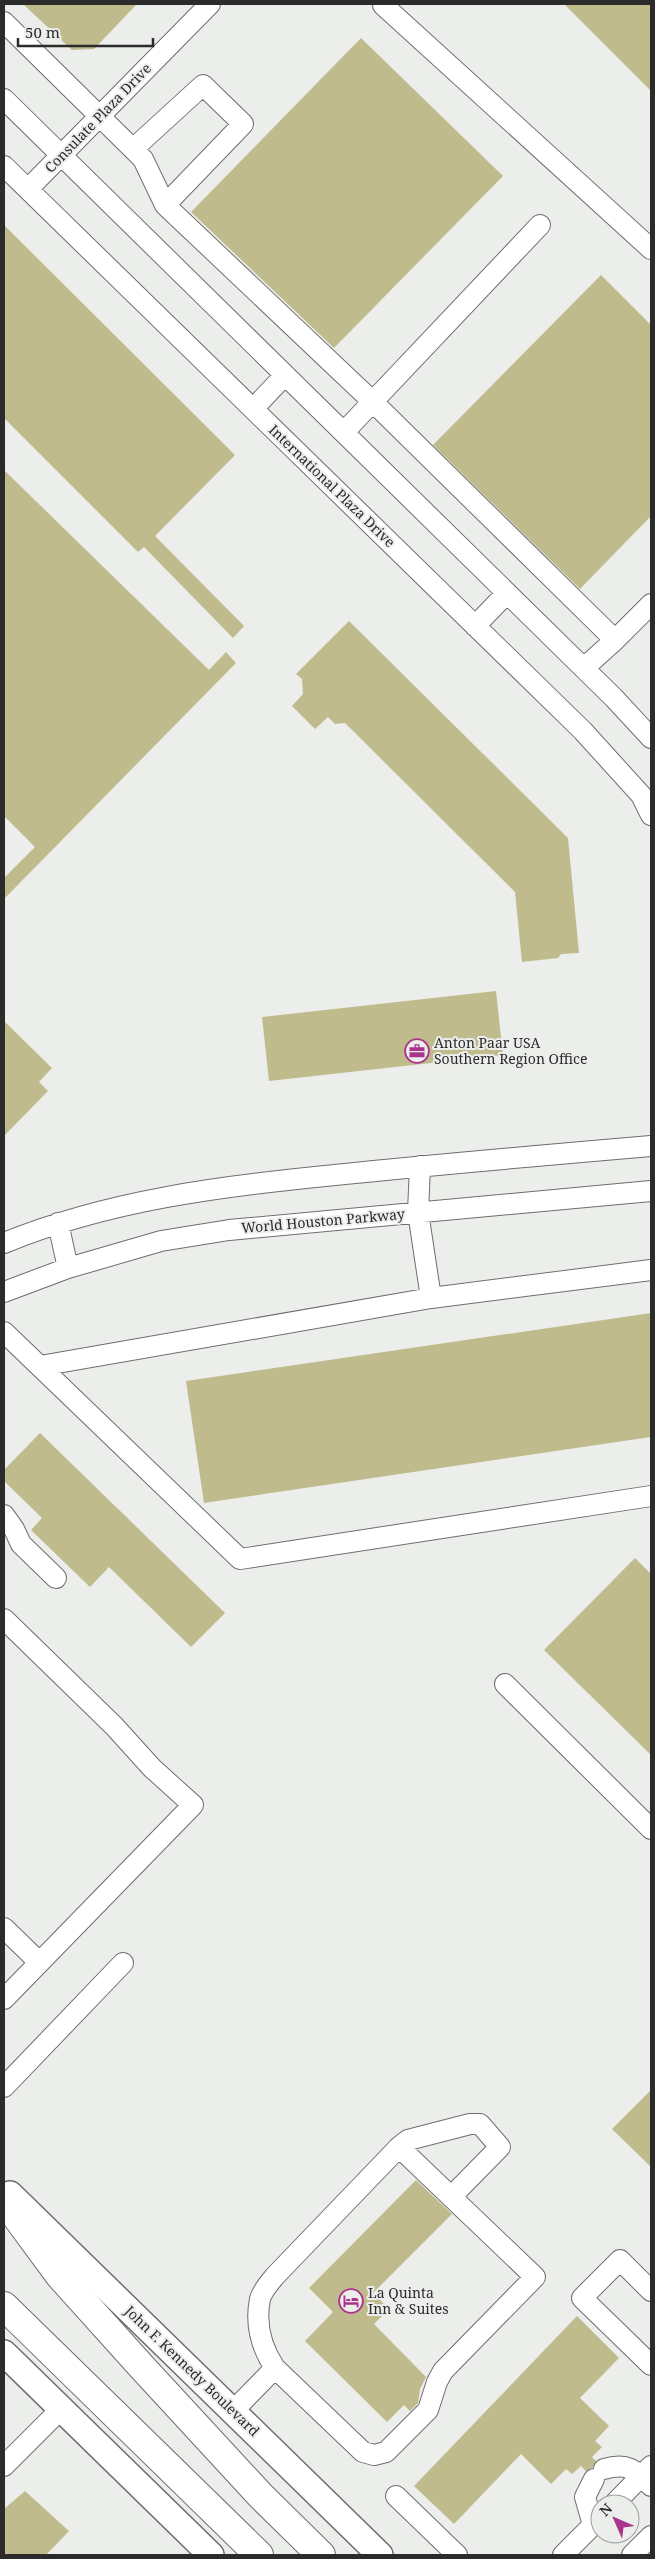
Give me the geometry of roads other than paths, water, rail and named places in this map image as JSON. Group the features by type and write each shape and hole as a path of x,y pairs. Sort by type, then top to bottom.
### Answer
{"highway":[{"path":"4,2200 60,2276 261,2496 321,2555"},
{"path":"4,2306 259,2555"}],"main road":[{"name":"John F. Kennedy Boulevard","path":"4,2188 380,2555"},
{"path":"4,2354 210,2555"}],"street":[{"name":"Consulate Plaza Drive","path":"28,189 210,4"},
{"path":"383,4 651,249"},
{"path":"4,22 101,115 143,159 165,205 374,403 615,640"},
{"path":"133,149 203,84 243,124 165,205"},
{"path":"4,98 584,668 651,738"},
{"name":"International Plaza Drive","path":"4,166 583,731 641,795 651,815"},
{"path":"344,432 374,403 540,225"},
{"path":"253,409 285,375"},
{"path":"475,626 507,593"},
{"path":"584,668 651,604"},
{"path":"4,1243 58,1223 154,1198 250,1184 420,1166 651,1146"},
{"path":"420,1166 418,1212 431,1298"},
{"name":"World Houston Parkway","path":"4,1292 68,1268 161,1241 219,1232 651,1191"},
{"path":"58,1223 68,1268"},
{"path":"40,1366 431,1298 651,1270"},
{"path":"4,1332 240,1559 651,1496"},
{"path":"4,1515 14,1529 21,1544 56,1578"},
{"path":"4,1619 114,1726 152,1768 193,1804 4,1999"},
{"path":"505,1684 651,1830"},
{"path":"4,1928 39,1962"},
{"path":"4,2086 123,1963"},
{"path":"399,2148 535,2277 443,2371 436,2382 428,2410 386,2452 374,2454 363,2452 275,2368 260,2340 260,2299 275,2276 399,2148 408,2140 470,2124 480,2124 500,2147 451,2197"},
{"path":"651,2291 620,2260 582,2298 651,2365"},
{"path":"233,2411 275,2368"},
{"path":"4,2466 60,2408"},
{"path":"590,2508 585,2497 599,2474 615,2466 632,2468 648,2476 626,2494"},
{"path":"396,2496 457,2555"},
{"path":"563,2555 590,2528"},
{"path":"632,2555 651,2536"}],"place":[{"name":"Anton Paar USA Southern Region Office","path":"417,1051"},
{"name":"La Quinta Inn & Suites","path":"351,2301"}]}
